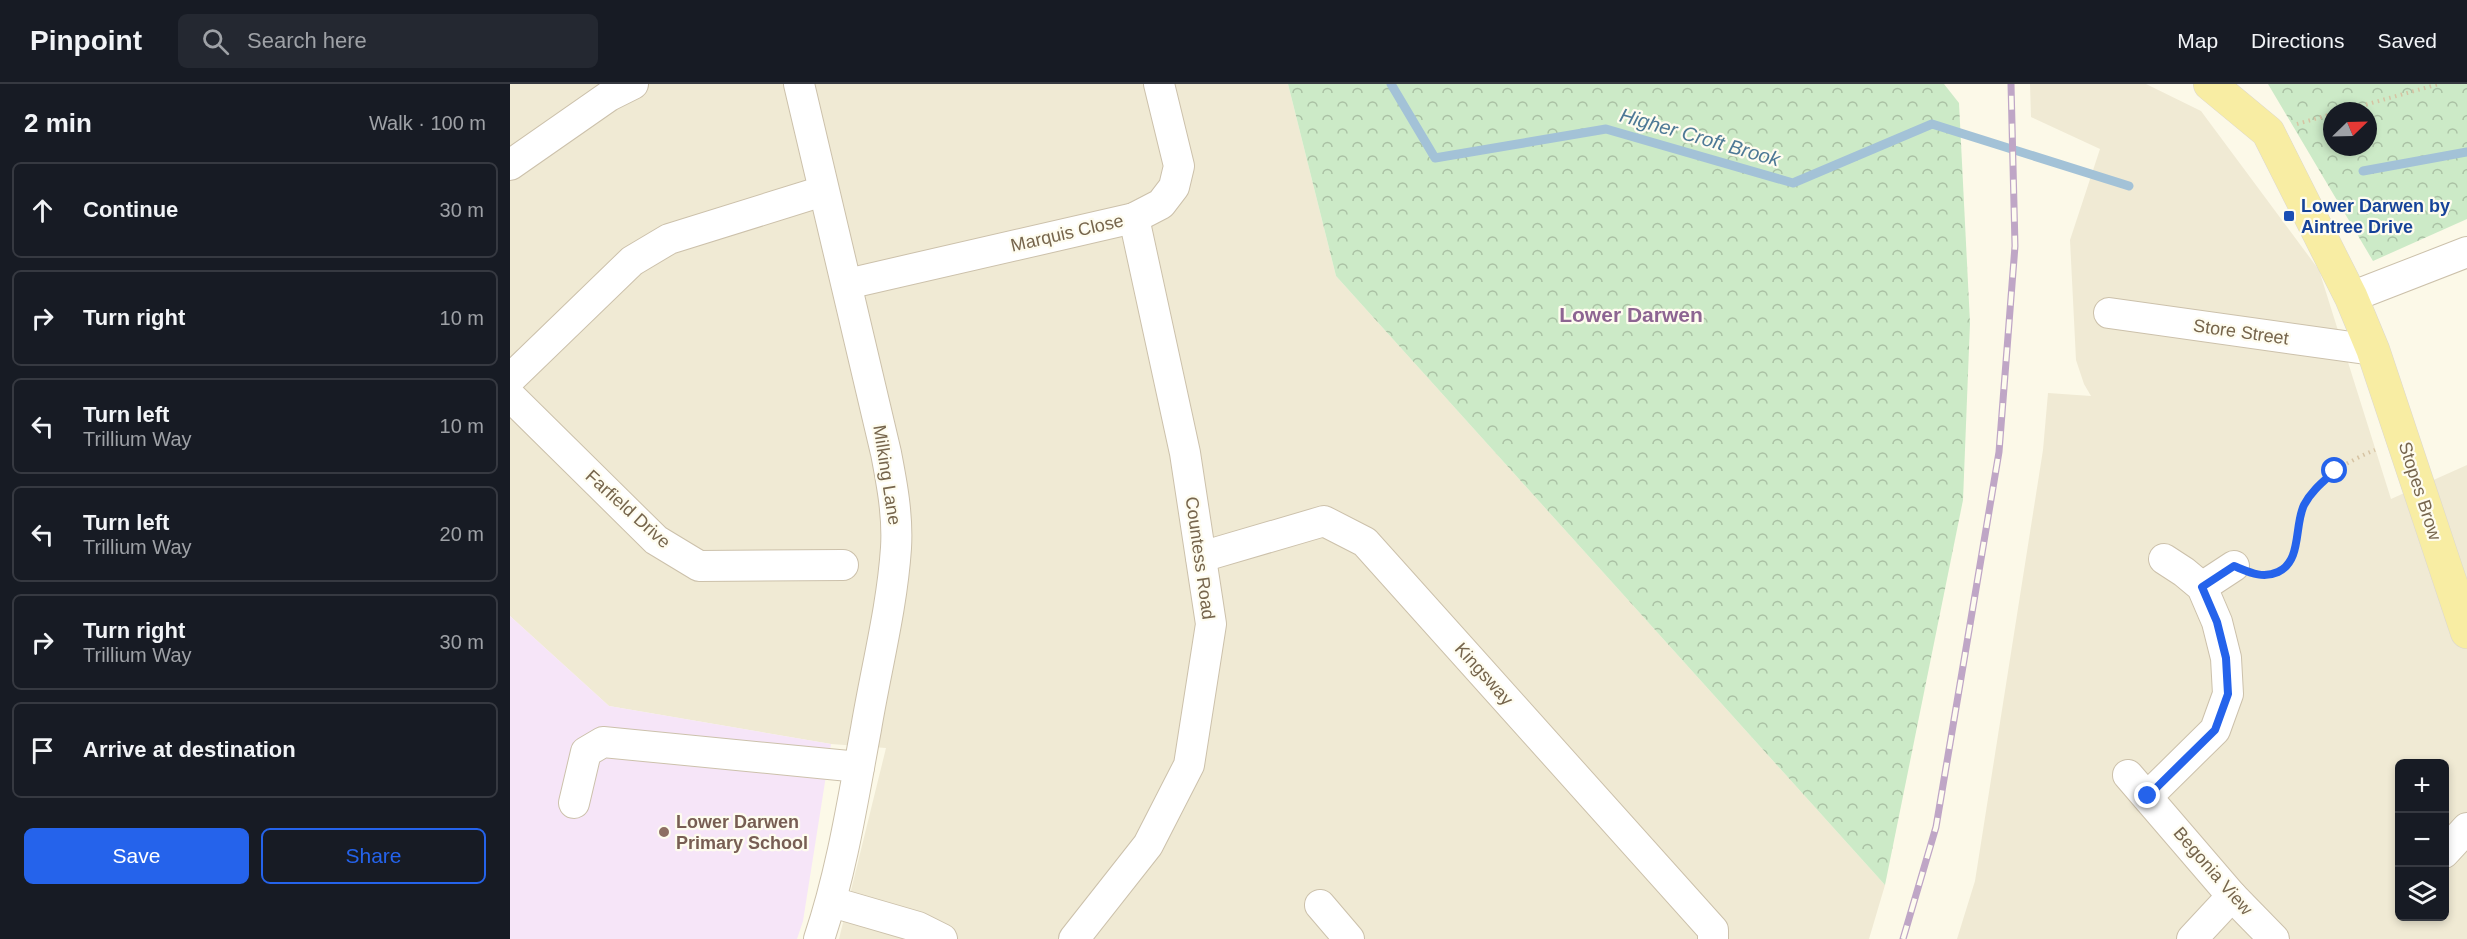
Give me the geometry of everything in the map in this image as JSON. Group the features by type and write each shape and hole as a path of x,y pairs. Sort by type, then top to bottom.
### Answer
{"main road":[{"name":"Stopes Brow","path":"2210,84 2268,132 2351,297 2373,350 2467,632"}],"street":[{"path":"513,157 609,96 633,84"},
{"name":"Milking Lane","path":"799,84 886,453 896,516 896,548 891,587 859,767 831,902 819,939"},
{"name":"Marquis Close","path":"847,284 1134,218 1161,204 1174,187 1179,166 1159,84"},
{"path":"510,379 632,261 648,250 669,239 823,191"},
{"name":"Countess Road","path":"1074,939 1148,845 1189,765 1211,624 1185,453 1134,218"},
{"path":"2351,297 2467,252"},
{"name":"Store Street","path":"2109,314 2373,350"},
{"name":"Farfield Drive","path":"510,396 656,540 699,566 843,565"},
{"name":"Kingsway","path":"1201,557 1324,521 1365,542 1713,930 1713,939"},
{"path":"2164,559 2202,587 2234,566"},
{"name":"Begonia View","path":"2202,587 2217,622 2226,658 2228,694 2215,730 2138,786 2232,896 2274,939"},
{"path":"574,803 586,752 603,742 859,767"},
{"path":"2449,848 2467,828"},
{"path":"2192,939 2232,896"},
{"path":"831,902 918,927 942,939"},
{"path":"1320,905 1349,939"}],"path":[{"path":"2375,102 2439,84"},
{"path":"2234,566 2263,576 2284,569 2291,560 2303,507 2319,487 2335,471 2356,458 2403,439"}],"shaded area":[{"path":"510,84 1288,84 1336,276 1885,885 1869,939 839,939 886,748 831,744 609,706 510,616"},
{"path":"2030,84 2146,84 2201,111 2319,270 2391,499 2467,465 2467,939 1957,939 1975,881 2043,450 2048,393 2091,396 2084,384 2076,360 2070,240 2100,149 2031,117"},
{"name":"Lower Darwen Primary School","path":"510,616 609,706 831,744 803,921 797,939 510,939"}],"green space":[{"path":"1288,84 1944,84 1959,103 1970,323 1963,500 1885,885 1336,276"},
{"path":"2268,84 2467,84 2467,219 2373,261"}],"waterway":[{"name":"Higher Croft Brook","path":"1391,84 1435,158 1606,129 1793,183 1932,124 2129,186"},
{"name":"Higher Croft Brook","path":"2363,171 2467,152"}],"railway":[{"path":"1903,939 1936,827 1999,452 2015,246 2011,84"}],"place":[{"name":"Lower Darwen by Aintree Drive","path":"2289,216"},
{"name":"Lower Darwen Primary School","path":"664,832"}],"district":[{"name":"Lower Darwen","path":"1631,315"}],"route":[{"path":"2148,796 2215,730 2228,694 2226,658 2217,622 2202,587 2234,566 2263,576 2284,569 2291,560 2303,507 2335,471"}]}
